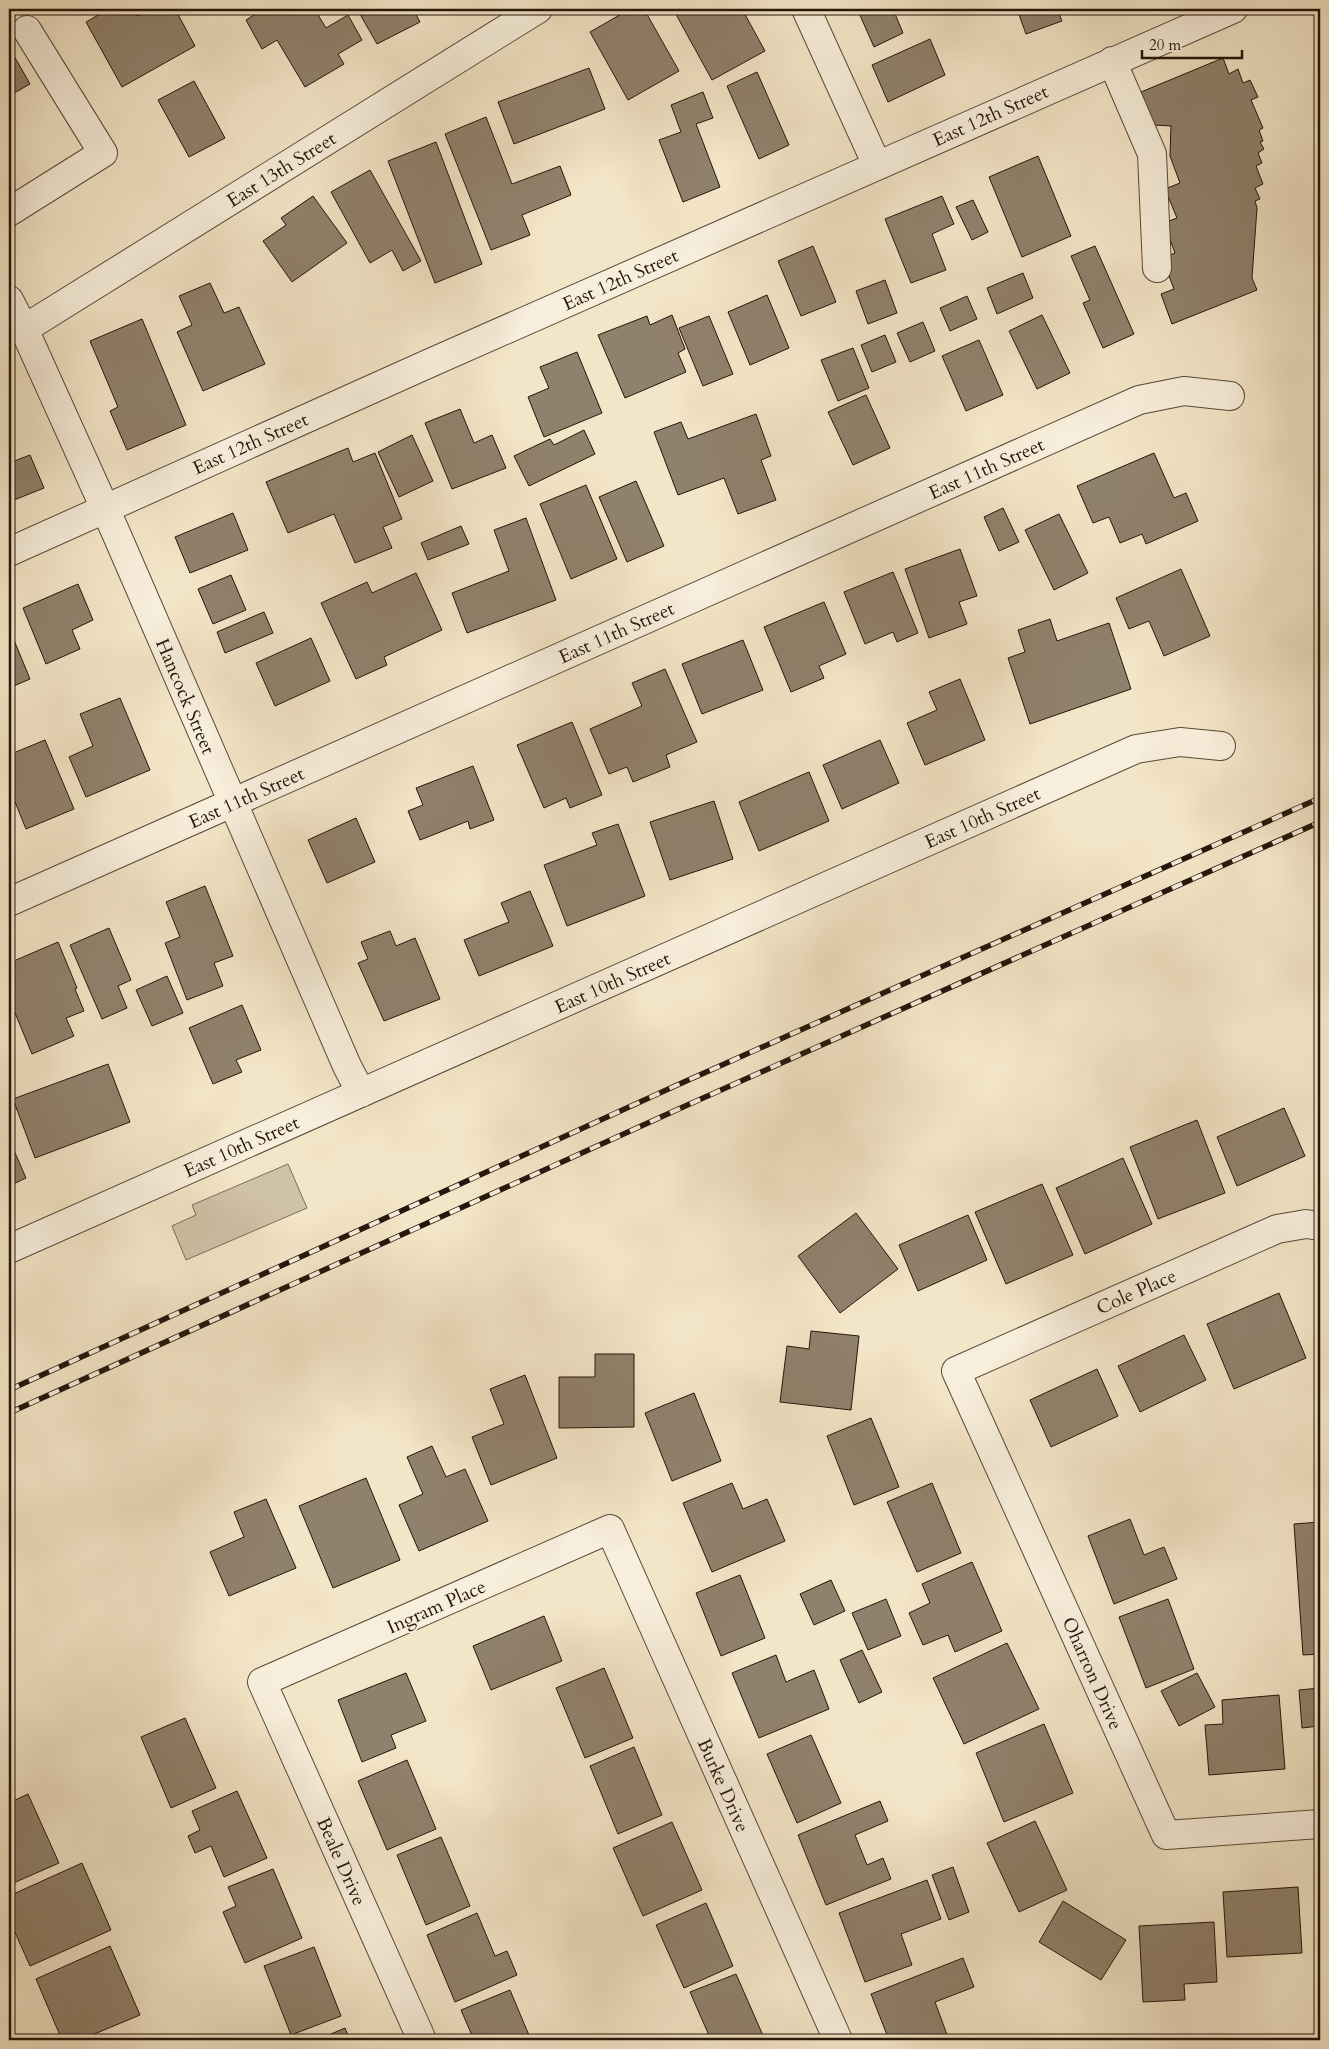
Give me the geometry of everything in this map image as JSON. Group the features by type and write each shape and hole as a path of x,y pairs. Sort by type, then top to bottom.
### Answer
{"street":[{"name":"East 13th Street","path":"24,329 538,9"},
{"path":"806,9 877,165"},
{"name":"East 12th Street","path":"9,552 104,508 877,165 1233,9"},
{"path":"9,212 103,153 27,30"},
{"path":"1112,61 1152,154 1156,268"},
{"name":"Hancock Street","path":"9,300 24,329 116,533 347,1066 361,1093"},
{"name":"East 11th Street","path":"9,902 1139,400 1184,391 1230,396"},
{"name":"East 10th Street","path":"9,1250 1136,749 1180,742 1221,746"},
{"name":"Cole Place","path":"956,1371 1277,1229 1306,1224 1320,1226"},
{"name":"Oharron Drive","path":"956,1371 1166,1834 1320,1824"},
{"name":"Ingram Place","path":"262,1682 610,1529"},
{"name":"Burke Drive","path":"610,1529 838,2040"},
{"name":"Beale Drive","path":"262,1682 422,2040"}],"shaded area":[{"path":"288,1164 307,1208 186,1260 172,1226 196,1215 192,1205"}],"building":[{"path":"109,9 133,9 137,16 151,9 175,9 195,46 122,87 86,22"},
{"path":"264,9 317,9 315,10 326,28 348,15 362,40 338,54 344,64 305,87 277,40 262,49 246,20"},
{"path":"357,9 413,9 420,22 377,44"},
{"path":"630,9 644,9 679,71 628,100 590,32"},
{"path":"673,9 742,9 765,51 712,80"},
{"path":"871,9 893,9 903,33 874,47 859,13"},
{"path":"1017,9 1057,9 1062,21 1026,34"},
{"path":"930,39 945,75 888,102 872,65"},
{"path":"9,47 30,84 9,96"},
{"path":"1223,58 1229,74 1238,69 1243,83 1250,80 1258,97 1251,100 1263,128 1259,130 1263,141 1260,142 1264,149 1258,153 1262,163 1256,166 1263,184 1255,188 1260,199 1255,201 1257,208 1252,278 1257,290 1172,324 1161,294 1174,289 1162,258 1175,253 1164,223 1177,218 1165,189 1180,183 1170,156 1171,126 1154,125 1141,92"},
{"path":"589,68 605,109 514,144 498,102"},
{"path":"757,72 789,145 759,159 727,86"},
{"path":"194,81 225,138 189,157 158,100"},
{"path":"703,92 713,118 696,124 720,187 683,202 659,140 681,132 671,105"},
{"path":"486,117 512,184 560,166 571,195 522,215 530,235 491,250 445,134"},
{"path":"436,142 482,264 435,283 388,161"},
{"path":"1038,156 1071,236 1022,257 989,177"},
{"path":"370,170 421,261 403,271 392,250 370,263 331,192"},
{"path":"313,196 347,243 292,282 263,241 286,225 281,218"},
{"path":"942,196 954,224 932,234 946,270 911,283 885,219"},
{"path":"973,200 988,232 972,240 956,207"},
{"path":"813,246 836,302 801,316 778,261"},
{"path":"1095,246 1134,334 1103,348 1083,303 1090,300 1071,256"},
{"path":"1023,273 1033,298 997,314 987,288"},
{"path":"885,280 897,313 868,324 856,291"},
{"path":"210,283 224,313 239,307 265,364 203,391 177,332 192,325 179,296"},
{"path":"767,295 789,348 750,365 728,312"},
{"path":"967,296 977,319 950,331 940,308"},
{"path":"672,315 685,349 678,353 686,372 625,398 598,335 647,316 650,325"},
{"path":"1042,315 1070,373 1037,389 1009,331"},
{"path":"709,316 733,374 703,386 679,328"},
{"path":"142,319 186,425 127,450 110,411 118,407 90,341"},
{"path":"923,322 935,351 910,362 897,333"},
{"path":"885,335 896,362 872,372 861,345"},
{"path":"979,340 1003,395 966,411 942,356"},
{"path":"853,348 869,388 838,401 821,360"},
{"path":"577,352 602,413 544,437 528,397 549,388 540,367"},
{"path":"866,395 890,448 853,465 828,412"},
{"path":"460,409 474,443 492,435 506,468 452,489 425,423"},
{"path":"756,414 771,456 761,460 776,500 738,514 724,478 678,495 654,432 681,422 688,439"},
{"path":"584,430 595,454 529,486 514,456 550,439 554,445"},
{"path":"412,435 433,481 399,497 378,452"},
{"path":"348,448 353,462 375,453 402,519 383,527 392,548 355,563 334,514 288,533 266,482"},
{"path":"1154,453 1174,498 1186,493 1198,521 1146,544 1142,534 1120,543 1109,517 1093,523 1077,486"},
{"path":"30,455 44,488 9,502 9,463"},
{"path":"636,481 664,546 627,562 599,497"},
{"path":"586,485 617,559 571,579 540,504"},
{"path":"1003,508 1019,542 999,551 984,517"},
{"path":"233,513 248,550 190,573 175,537"},
{"path":"1059,514 1088,573 1054,590 1025,530"},
{"path":"526,518 556,600 467,633 452,593 509,571 494,530"},
{"path":"461,526 469,544 428,560 421,543"},
{"path":"960,549 977,596 959,602 967,624 929,638 905,569"},
{"path":"1181,569 1210,636 1164,656 1149,621 1129,629 1116,598"},
{"path":"893,572 918,633 897,642 893,632 865,644 844,592"},
{"path":"416,573 442,630 384,657 387,665 356,679 321,603 367,582 372,593"},
{"path":"231,575 246,610 213,624 198,589"},
{"path":"78,584 93,620 72,630 80,649 46,664 23,608"},
{"path":"824,602 846,654 819,666 824,678 791,692 764,627"},
{"path":"264,612 273,633 225,653 217,632"},
{"path":"1050,619 1057,641 1109,623 1131,689 1030,724 1008,658 1025,652 1018,630"},
{"path":"9,628 30,679 9,688"},
{"path":"311,638 330,681 275,706 256,663"},
{"path":"743,640 763,690 702,714 682,664"},
{"path":"665,669 697,742 666,755 670,767 633,782 627,767 609,774 590,729 642,706 632,683"},
{"path":"960,679 985,740 925,765 907,723 937,710 929,692"},
{"path":"120,698 150,770 86,797 69,757 93,746 80,714"},
{"path":"572,722 602,795 570,808 566,798 544,808 517,745"},
{"path":"45,740 74,809 26,829 9,787 9,749 11,754"},
{"path":"880,740 899,783 842,809 823,765"},
{"path":"473,766 494,820 470,829 468,821 420,840 408,811 423,805 416,788"},
{"path":"809,772 829,821 759,851 739,802"},
{"path":"714,801 733,859 670,880 650,822"},
{"path":"356,818 375,862 327,883 308,840"},
{"path":"618,824 645,896 567,926 544,865 597,845 592,833"},
{"path":"205,886 233,956 214,963 223,986 187,1000 165,943 180,937 166,902"},
{"path":"530,891 553,946 479,976 464,940 509,922 501,903"},
{"path":"109,928 131,980 118,986 127,1008 102,1019 70,945"},
{"path":"390,931 396,946 415,938 440,999 384,1021 358,963 368,959 361,942"},
{"path":"58,942 77,988 75,989 84,1011 66,1018 74,1036 32,1054 13,1008 9,1010 9,963"},
{"path":"167,976 183,1013 152,1026 136,990"},
{"path":"242,1005 261,1050 236,1060 242,1072 213,1084 189,1028"},
{"path":"108,1064 130,1122 35,1158 13,1099"},
{"path":"1284,1108 1305,1156 1237,1186 1217,1137"},
{"path":"1197,1120 1225,1193 1158,1219 1130,1147"},
{"path":"9,1139 26,1178 9,1186"},
{"path":"1123,1158 1152,1224 1085,1254 1056,1188"},
{"path":"1042,1184 1073,1255 1006,1284 975,1212"},
{"path":"856,1213 898,1269 840,1313 798,1256"},
{"path":"968,1215 987,1260 918,1291 899,1245"},
{"path":"1279,1293 1306,1358 1234,1389 1207,1324"},
{"path":"811,1331 859,1336 851,1410 780,1402 787,1346 809,1349"},
{"path":"1184,1335 1206,1380 1140,1412 1118,1366"},
{"path":"595,1354 634,1354 634,1427 559,1428 559,1377 595,1377"},
{"path":"1097,1369 1118,1416 1051,1447 1030,1400"},
{"path":"525,1375 557,1458 491,1485 472,1437 504,1424 490,1389"},
{"path":"694,1393 721,1461 672,1481 645,1413"},
{"path":"871,1418 899,1487 854,1505 827,1436"},
{"path":"432,1446 446,1477 465,1469 488,1521 419,1551 399,1505 423,1494 407,1457"},
{"path":"366,1478 400,1560 333,1588 299,1506"},
{"path":"732,1483 743,1509 767,1499 785,1541 712,1572 683,1503"},
{"path":"932,1483 961,1553 917,1572 887,1502"},
{"path":"266,1499 296,1568 229,1596 210,1552 244,1537 234,1512"},
{"path":"1130,1519 1144,1555 1164,1547 1177,1579 1114,1604 1088,1536"},
{"path":"1320,1522 1320,1654 1303,1655 1294,1524"},
{"path":"972,1562 1002,1631 955,1652 948,1635 923,1645 909,1613 930,1603 922,1584"},
{"path":"740,1575 765,1638 721,1656 696,1593"},
{"path":"831,1580 845,1611 814,1625 800,1594"},
{"path":"886,1599 901,1636 868,1650 852,1613"},
{"path":"1168,1599 1194,1669 1146,1688 1119,1617"},
{"path":"544,1616 562,1661 491,1690 473,1646"},
{"path":"1007,1643 1039,1709 964,1744 933,1678"},
{"path":"862,1650 882,1692 859,1703 840,1660"},
{"path":"776,1655 786,1682 814,1670 829,1709 759,1738 732,1673"},
{"path":"604,1668 633,1738 585,1758 556,1688"},
{"path":"406,1673 426,1721 391,1735 396,1748 362,1762 338,1700"},
{"path":"1197,1673 1215,1707 1179,1726 1161,1691"},
{"path":"1320,1688 1320,1726 1302,1728 1299,1690"},
{"path":"1279,1695 1285,1769 1209,1775 1205,1725 1223,1724 1222,1700"},
{"path":"185,1718 216,1788 171,1808 141,1737"},
{"path":"1044,1724 1073,1793 1004,1822 976,1753"},
{"path":"811,1735 841,1803 797,1823 767,1754"},
{"path":"634,1747 662,1815 618,1834 590,1766"},
{"path":"407,1760 436,1829 387,1850 358,1781"},
{"path":"237,1791 267,1858 224,1877 211,1846 195,1853 188,1836 200,1830 192,1811"},
{"path":"28,1794 59,1863 9,1885 9,1803"},
{"path":"880,1801 888,1821 855,1835 867,1865 883,1858 891,1879 826,1905 798,1835"},
{"path":"1035,1821 1067,1890 1019,1912 987,1843"},
{"path":"672,1822 702,1890 643,1916 613,1848"},
{"path":"441,1837 470,1906 426,1925 397,1855"},
{"path":"82,1863 111,1930 30,1966 9,1919 9,1896"},
{"path":"953,1867 969,1912 949,1920 932,1875"},
{"path":"273,1869 302,1938 245,1963 223,1912 236,1906 228,1887"},
{"path":"927,1880 941,1919 901,1934 912,1965 865,1982 839,1913"},
{"path":"1298,1887 1302,1953 1227,1957 1223,1892"},
{"path":"1063,1901 1126,1940 1101,1980 1039,1942"},
{"path":"706,1903 733,1966 684,1988 656,1925"},
{"path":"477,1913 495,1956 507,1951 517,1975 455,2002 427,1935"},
{"path":"1214,1922 1217,1982 1184,1984 1185,2000 1143,2002 1139,1926"},
{"path":"110,1946 140,2015 80,2040 62,2040 36,1979"},
{"path":"314,1947 341,2016 291,2035 264,1966"},
{"path":"963,1958 974,1987 935,2002 949,2040 889,2040 871,1994"},
{"path":"736,1974 765,2040 711,2040 690,1992"},
{"path":"510,1990 531,2040 474,2040 461,2010"},
{"path":"345,2028 350,2040 317,2040"}],"railway":[{"path":"9,1390 675,1086 1320,798"},
{"path":"9,1413 683,1107 1320,822"}]}
